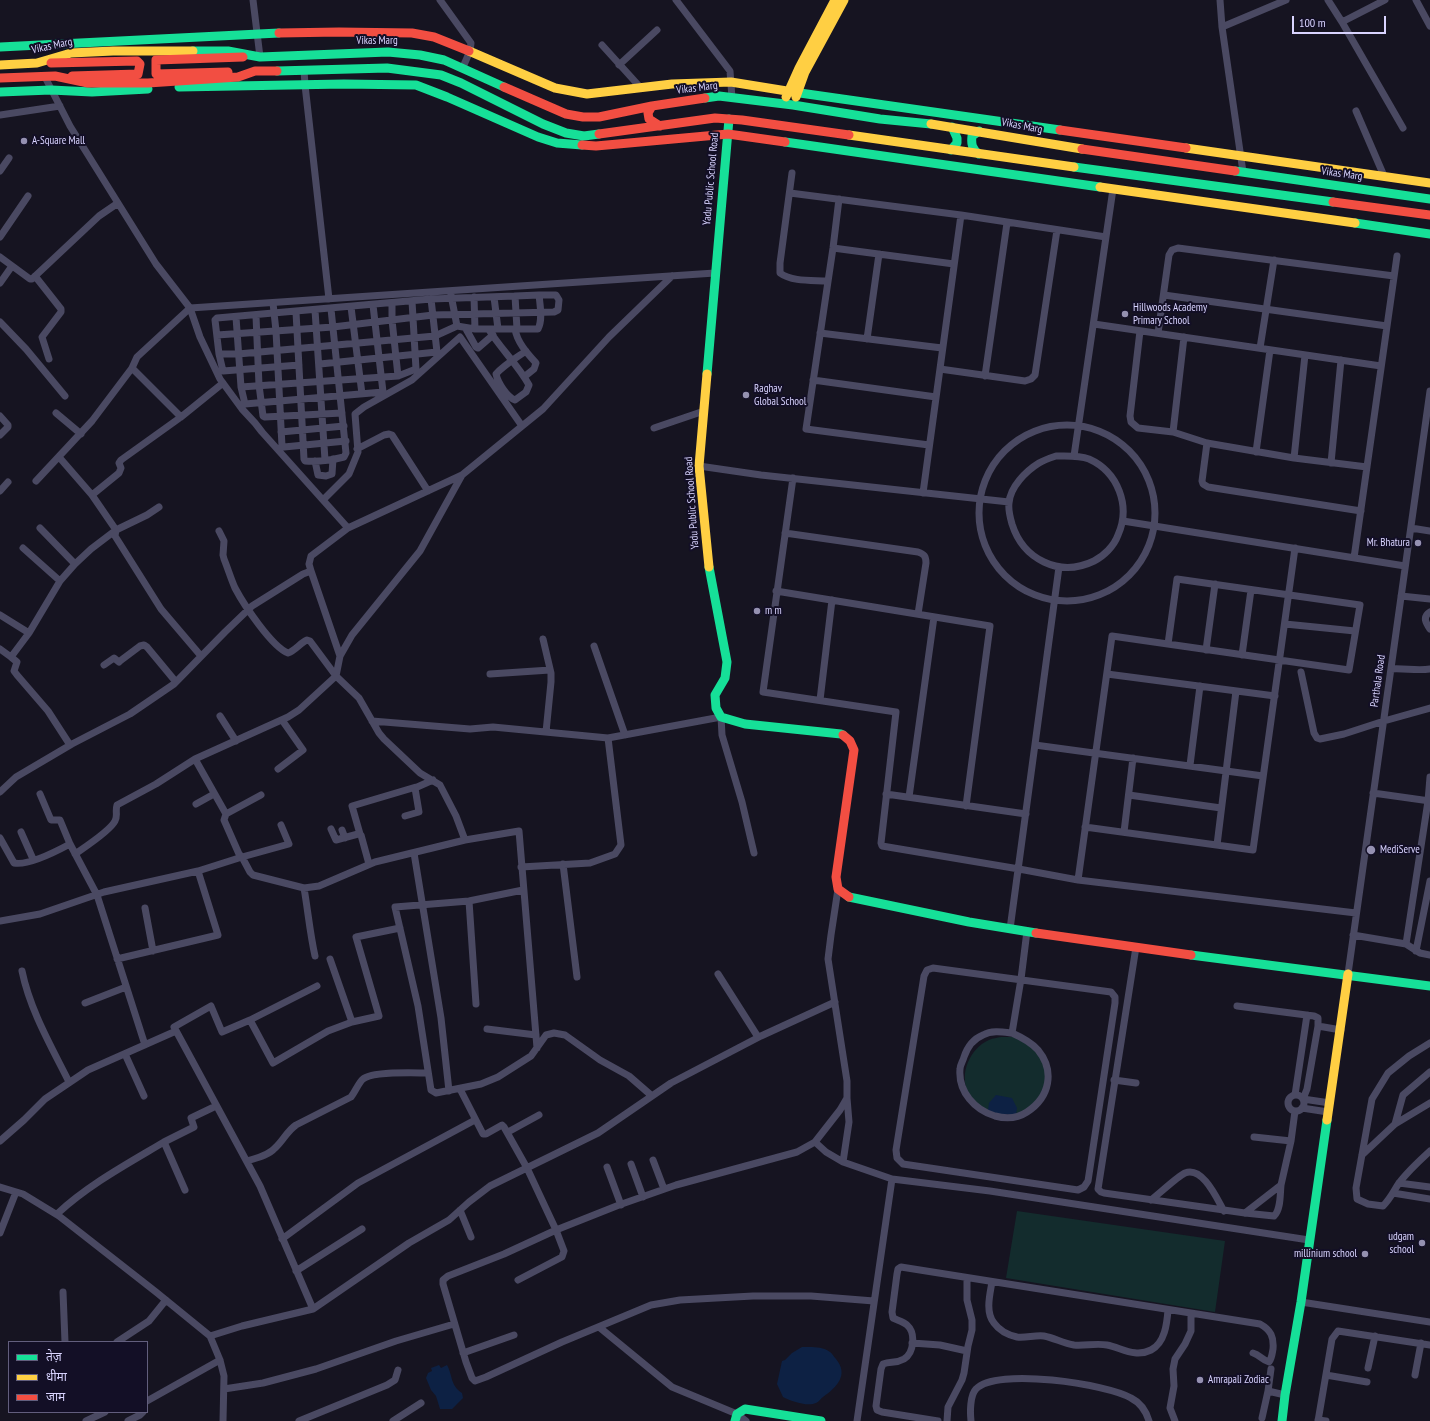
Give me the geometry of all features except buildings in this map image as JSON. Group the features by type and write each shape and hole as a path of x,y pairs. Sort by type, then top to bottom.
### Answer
{"street":[{"path":"253,0 260,57 156,60 156,74 386,68 417,71 441,75 461,83 543,124 566,133 584,136 715,118 729,119 1430,215"},
{"path":"440,0 471,43 470,51 463,68"},
{"path":"676,0 730,71 732,98"},
{"path":"793,105 792,92 836,0"},
{"path":"783,104 805,72 844,0"},
{"path":"1220,0 1222,26 1243,172"},
{"path":"1222,26 1286,0"},
{"path":"1328,0 1403,128"},
{"path":"1342,22 1385,0"},
{"path":"1416,0 1430,26"},
{"path":"620,64 657,30"},
{"path":"0,47 258,34 338,32 412,33 434,37 555,88 587,94 672,84 731,82 1430,183"},
{"path":"602,44 640,88"},
{"name":"Vikas Marg","path":"0,65 37,63 71,53 113,51 228,51 260,57 388,52 420,55 444,60 548,107 566,114 583,117 599,117 652,106 719,96 793,105 880,120 908,121 952,127 1051,144 1430,199"},
{"path":"0,78 138,74 140,64 137,61 37,63"},
{"path":"304,70 329,299"},
{"path":"55,76 88,83 148,83 238,77 255,71"},
{"path":"45,76 70,126 156,264 190,308 200,337 220,379 242,409 324,499 348,528"},
{"path":"0,92 51,90 92,92 192,87 305,85 416,85 538,137 557,143 596,146 728,134 1430,234"},
{"path":"0,116 60,106"},
{"path":"652,106 648,113 649,120 660,126"},
{"path":"1356,111 1384,176"},
{"name":"Yadu Public School Road","path":"729,119 699,466 710,572 727,662 725,678 715,695 716,708 721,717 722,735 742,802 754,853"},
{"path":"951,150 957,143 957,138 952,127"},
{"path":"979,131 972,136 971,143 974,150 979,154"},
{"path":"0,171 9,158"},
{"path":"792,173 780,273 791,278 827,281"},
{"path":"1074,456 1113,189"},
{"path":"790,193 961,215 1106,237"},
{"path":"0,237 28,196"},
{"path":"839,199 806,429 929,446"},
{"path":"0,257 32,279 99,216 118,203"},
{"path":"923,493 961,215"},
{"path":"985,376 1007,223"},
{"path":"940,369 1025,381 1031,379 1035,375 1057,230"},
{"path":"833,248 954,264"},
{"path":"1158,333 1169,255 1172,250 1178,248 1394,276"},
{"path":"867,339 879,254"},
{"path":"1354,558 1397,256"},
{"path":"1260,348 1274,260"},
{"path":"0,283 12,266"},
{"path":"36,482 92,421 132,368 137,357 190,308 329,299 451,294 672,276 715,274"},
{"path":"35,276 61,309 61,312 42,337 49,359"},
{"path":"340,656 311,571 309,564 311,556 348,528 462,475 543,409 609,337 672,276"},
{"path":"451,294 457,326"},
{"path":"216,335 333,327 433,316 554,312 558,310 559,300 556,295 553,294 494,297 474,297 451,294 430,299 412,301 236,318 217,318 215,320 216,335 223,371 299,365"},
{"path":"466,329 478,348 491,332 498,329 538,329 540,327 541,312 539,295"},
{"path":"1164,295 1387,326"},
{"path":"516,296 516,336 536,363 534,369 524,377"},
{"path":"474,297 475,330"},
{"path":"494,297 498,329"},
{"path":"320,364 437,352 430,299"},
{"path":"241,387 398,376 416,369 412,301"},
{"path":"273,303 276,331 282,446 303,446 346,441"},
{"path":"392,303 392,320 398,376"},
{"path":"236,318 239,369 245,404 383,392 372,305"},
{"path":"351,307 362,394"},
{"path":"296,312 304,459 305,461 329,459 344,457 346,453 346,441 331,309"},
{"path":"315,460 318,475 326,476 332,474 325,444 316,310"},
{"path":"256,316 259,386 263,416 323,415 342,413"},
{"path":"0,322 26,349 65,396"},
{"path":"1094,324 1381,366"},
{"path":"219,354 238,354 435,336 457,326 466,329 491,332 512,361 524,377 529,385 526,392 515,400 510,398 497,380 496,374 512,361 526,351"},
{"path":"1140,331 1130,416 1132,422 1138,428 1173,432 1207,443 1256,452 1367,467"},
{"path":"820,333 942,348"},
{"path":"324,499 349,474 358,452 355,414 364,407 412,380 460,337 522,426"},
{"path":"1173,432 1184,337"},
{"path":"1256,452 1270,350"},
{"path":"1294,458 1305,355"},
{"path":"1330,462 1341,360"},
{"path":"132,368 181,417"},
{"path":"813,380 936,397"},
{"path":"92,495 119,473 122,468 119,463 121,460 224,384"},
{"name":"Parthala Road","path":"1348,974 1430,391"},
{"path":"654,428 704,411"},
{"path":"56,413 81,434"},
{"path":"0,416 8,424 8,427 0,435"},
{"path":"1079,425 1105,433 1128,449 1145,471 1154,498 1155,526 1147,552 1129,576 1104,594 1074,601 1055,600 1016,586 994,564 981,536 978,499 986,477 1003,451 1025,435 1051,426 1079,425"},
{"path":"281,432 344,426"},
{"path":"357,449 384,435 392,435 428,491"},
{"path":"1207,443 1202,481 1203,484 1208,487 1361,511"},
{"path":"1056,456 1074,456 1088,459 1103,468 1114,479 1121,494 1124,508 1123,520 1118,536 1109,550 1098,559 1072,568 1059,567 1038,559 1023,547 1015,532 1009,514 1008,502 1014,488 1030,469 1040,462 1056,456"},
{"path":"59,457 92,495 116,530 115,536 161,609 201,656"},
{"path":"699,466 1008,502"},
{"path":"75,854 111,827 116,817 115,809 117,806 156,784 195,759 282,720 299,710 336,676 340,656 352,635 420,551 462,475"},
{"path":"792,478 763,692 896,712 881,843 883,847 1078,880 1356,913"},
{"path":"0,491 8,482"},
{"path":"11,657 29,632 60,581 75,564 91,549 116,530 147,515 159,506"},
{"path":"1123,520 1405,566"},
{"path":"40,528 75,564"},
{"path":"1411,528 1430,531"},
{"path":"219,531 224,541 224,559 235,588 248,610 277,647 288,653 303,642 307,640 310,641 336,676 359,698 384,739 420,773 440,785 456,816 465,840"},
{"path":"785,533 918,552 923,554 926,558 926,563 918,614"},
{"path":"23,548 60,581"},
{"path":"1085,827 1253,850 1295,548"},
{"path":"1010,929 1059,567"},
{"path":"0,792 16,777 70,745 130,714 176,682 248,610 303,574 311,571"},
{"path":"1078,880 1112,636 1348,670 1360,605 1178,579 1168,644"},
{"path":"1206,650 1215,584"},
{"path":"1242,655 1251,590"},
{"path":"776,591 990,626 966,806"},
{"path":"1401,596 1430,599"},
{"path":"820,700 832,600"},
{"path":"1430,612 1425,618 1430,629"},
{"path":"0,615 29,632"},
{"path":"909,797 934,617"},
{"path":"1285,624 1355,631"},
{"path":"543,638 551,682 546,732"},
{"path":"104,665 114,658 119,662 140,646 144,645 176,682"},
{"path":"594,646 625,735"},
{"path":"0,649 17,662 14,671 48,711 70,745"},
{"path":"1391,669 1430,669"},
{"path":"490,674 550,670"},
{"path":"1301,672 1314,734 1320,739 1326,739 1384,720 1430,708"},
{"path":"1107,674 1275,696"},
{"path":"1190,765 1200,686"},
{"path":"1217,845 1236,691"},
{"path":"220,716 236,741"},
{"path":"372,721 470,729 493,727 608,738 721,717 745,724 841,734 850,741 854,750 836,877 838,889 830,934 828,959 847,1081 849,1122 843,1162"},
{"path":"278,769 302,750 282,720"},
{"path":"521,867 590,863 615,854 621,845 608,738"},
{"path":"1035,745 1096,752 1263,776"},
{"path":"1124,832 1133,758"},
{"path":"195,759 226,814"},
{"path":"1406,944 1429,801 1430,777"},
{"path":"369,864 352,806 416,787 433,780"},
{"path":"405,816 419,812 416,787"},
{"path":"1373,793 1429,801"},
{"path":"40,794 51,820 60,820 70,844 97,895 145,1045"},
{"path":"196,804 214,794"},
{"path":"261,794 226,814 224,820 239,854 250,872 253,874 304,888 319,886 369,864 465,840 519,831 537,1048"},
{"path":"886,794 1026,814"},
{"path":"1129,795 1221,808"},
{"path":"0,921 40,914 97,895 198,871 289,844 281,825"},
{"path":"331,829 336,840 360,834"},
{"path":"342,830 345,838"},
{"path":"21,832 33,860"},
{"path":"0,838 14,863 18,864 42,858 70,844"},
{"path":"414,853 442,1018 449,1091"},
{"path":"563,864 577,977"},
{"path":"117,959 218,935 198,871"},
{"path":"1416,951 1430,881"},
{"path":"304,888 310,935 315,956"},
{"path":"838,889 847,897 1010,929 1430,986"},
{"path":"523,890 469,901 395,907 418,1006 432,1092 436,1093 460,1089 481,1084 498,1077 531,1056 546,1035 554,1033 565,1035 600,1060 628,1076 652,1096"},
{"path":"469,901 476,1004"},
{"path":"146,908 153,951"},
{"path":"250,1020 273,1063 328,1031 352,1022 379,1016 356,937 400,928"},
{"path":"1012,1033 1027,931"},
{"path":"1353,935 1406,944 1416,951 1430,954"},
{"path":"1136,947 1098,1188 1101,1192 1245,1214 1276,1215 1291,1141 1299,1109 1304,1102 1303,1099 1307,1089 1318,1026 1318,1018 1307,1015 1237,1006"},
{"path":"330,959 352,1022"},
{"path":"933,968 1021,979 1111,992 1115,997 1088,1181 1084,1187 1078,1190 902,1164 897,1158 896,1150 924,976 927,970 933,968"},
{"path":"22,971 40,1023 69,1082"},
{"path":"718,974 758,1037"},
{"path":"1282,1421 1285,1394 1301,1302 1348,974"},
{"path":"85,1003 126,986"},
{"path":"313,1309 260,1186 174,1027 211,1006 222,1032 250,1020 317,986"},
{"path":"210,1336 242,1326 313,1309 409,1243 449,1220 490,1186 598,1133 671,1084 758,1037 835,1002"},
{"path":"1307,1015 1295,1095 1289,1099 1288,1104 1291,1109 1329,1108"},
{"path":"1318,1026 1341,1030"},
{"path":"488,1029 536,1035"},
{"path":"0,1141 45,1099 88,1070 176,1031"},
{"path":"997,1031 1012,1033 1028,1041 1038,1050 1045,1062 1050,1078 1046,1091 1040,1102 1032,1109 1021,1116 1003,1118 986,1113 975,1106 966,1095 962,1084 960,1069 966,1052 973,1041 983,1034 997,1031"},
{"path":"1430,1043 1409,1056 1388,1073 1372,1099 1356,1188 1357,1199 1368,1204 1383,1206 1391,1198 1399,1183 1416,1163 1430,1151"},
{"path":"125,1054 144,1096"},
{"path":"247,1161 269,1153 276,1148 290,1129 296,1125 351,1097 356,1092 361,1081 365,1077 378,1074 428,1072"},
{"path":"1395,1124 1404,1095 1430,1072"},
{"path":"1114,1080 1136,1083"},
{"path":"460,1089 484,1135 503,1125 508,1132 527,1168 556,1230 564,1251 562,1258 518,1280"},
{"path":"1295,1095 1329,1108"},
{"path":"847,1098 828,1126 814,1142 797,1152 664,1189 621,1205 556,1230 504,1254 448,1276 443,1280 443,1284 463,1353 472,1378 475,1381 598,1326 651,1305 680,1300 753,1296 811,1296 874,1301"},
{"path":"1362,1155 1395,1124 1430,1103"},
{"path":"57,1214 70,1202 105,1177 164,1142 194,1127 191,1118 216,1106"},
{"path":"508,1132 539,1115"},
{"path":"282,1239 358,1183 475,1120"},
{"path":"1254,1137 1291,1141"},
{"path":"164,1142 185,1190"},
{"path":"814,1142 826,1152 843,1162 892,1179 990,1192 1309,1240"},
{"path":"653,1160 664,1189"},
{"path":"631,1164 643,1197"},
{"path":"608,1167 621,1205"},
{"path":"1151,1200 1184,1173 1194,1172 1204,1178 1224,1210"},
{"path":"990,1192 992,1177"},
{"path":"857,1421 892,1179"},
{"path":"1399,1183 1430,1187"},
{"path":"1245,1214 1281,1185"},
{"path":"0,1187 23,1194 57,1214 210,1336 220,1360 224,1376 222,1421"},
{"path":"0,1233 16,1192"},
{"path":"1394,1193 1430,1199"},
{"path":"460,1210 471,1237"},
{"path":"296,1271 362,1229"},
{"path":"938,1421 882,1412 877,1410 876,1406 883,1364 887,1362 895,1363 906,1358 912,1349 912,1335 908,1326 893,1318 892,1312 898,1269 901,1267 1260,1324 1270,1332 1273,1338 1271,1359 1269,1362 1253,1353"},
{"path":"947,1421 948,1407 962,1380 972,1330 972,1320 967,1300 967,1278"},
{"path":"992,1282 989,1306 992,1322 1001,1331 1017,1337 1032,1335 1044,1336 1073,1345 1083,1346 1099,1344 1129,1353 1143,1353 1154,1348 1160,1341 1166,1327 1168,1310"},
{"path":"63,1292 65,1341"},
{"path":"119,1341 149,1321 166,1300"},
{"path":"1301,1302 1430,1322"},
{"path":"1175,1421 1170,1408 1174,1386 1173,1369 1175,1359 1185,1344 1191,1331 1190,1313"},
{"path":"224,1389 263,1383 316,1369 396,1341 454,1324"},
{"path":"598,1326 672,1387 736,1418 746,1421"},
{"path":"1326,1421 1318,1420 1332,1339 1338,1331 1430,1344"},
{"path":"463,1353 514,1335"},
{"path":"1368,1368 1375,1336"},
{"path":"1415,1375 1422,1343"},
{"path":"912,1344 940,1345 967,1351"},
{"path":"148,1400 220,1360"},
{"path":"1262,1418 1271,1369"},
{"path":"299,1421 387,1385 395,1380 398,1370"},
{"path":"1326,1374 1366,1382"},
{"path":"971,1421 971,1404 975,1390 980,1385 988,1382 1010,1378 1068,1382 1111,1390 1132,1398 1141,1405 1147,1412 1149,1421"},
{"path":"1268,1391 1285,1394"},
{"path":"393,1421 421,1403"},
{"path":"736,1418 745,1409 821,1421"},
{"path":"86,1421 103,1413"},
{"path":"128,1421 142,1413"}],"green space":[{"path":"1014,1037 1037,1050 1047,1074 1041,1100 1020,1116 984,1111 971,1097 966,1085 965,1077 968,1062 976,1049 990,1039"},
{"path":"1017,1211 1225,1241 1215,1312 1006,1278"}],"water":[{"path":"996,1095 1012,1098 1017,1108 1016,1115 997,1114 988,1110 989,1103"},
{"path":"802,1347 816,1347 827,1350 832,1353 840,1365 841,1370 840,1380 837,1385 818,1402 812,1404 799,1403 783,1397 777,1384 782,1361"},
{"path":"439,1365 441,1368 447,1365 455,1387 462,1393 463,1398 452,1409 440,1409 436,1396 431,1390 426,1378 428,1373 432,1371 431,1368"}],"traffic: fast":[{"path":"0,47 279,33"},
{"path":"193,51 228,51 260,57 388,52 420,55 444,60 504,87"},
{"path":"277,71 387,68 441,75 461,83 543,124 566,133 584,136 599,134"},
{"path":"179,87 344,84 416,85 538,137 557,143 582,145"},
{"path":"0,92 51,90 92,92 148,89"},
{"path":"793,92 1060,130"},
{"path":"705,98 719,96 793,105 880,119 931,124"},
{"path":"707,374 729,119"},
{"path":"951,150 957,143 957,138 952,127"},
{"path":"979,131 972,136 972,146 979,154"},
{"path":"785,142 1100,187"},
{"path":"1074,167 1333,202"},
{"path":"1235,171 1430,199"},
{"path":"1355,223 1430,234"},
{"path":"709,567 727,662 725,678 715,695 716,708 721,717 745,724 843,735"},
{"path":"849,897 969,922 1036,933"},
{"path":"1191,955 1430,986"},
{"path":"1282,1421 1327,1120"},
{"path":"735,1421 737,1414 745,1409 821,1421"}],"traffic: slow":[{"path":"786,97 799,68 835,0"},
{"path":"796,97 805,72 844,0"},
{"path":"0,65 37,63 71,53 113,51 193,51"},
{"path":"469,51 555,88 587,94 672,84 731,82 793,92"},
{"path":"931,124 1082,149"},
{"path":"849,135 1074,167"},
{"path":"1186,148 1430,183"},
{"path":"1100,187 1355,223"},
{"path":"707,374 699,466 709,567"},
{"path":"1327,1120 1348,974"}],"traffic: jam":[{"path":"279,33 412,33 434,37 469,51"},
{"path":"228,72 156,74 156,60 243,57"},
{"path":"51,63 137,61 140,64 138,74 72,76"},
{"path":"0,78 55,76 88,83 148,83 238,77 255,71 277,71"},
{"path":"504,87 566,114 583,117 599,117 652,106 705,98"},
{"path":"652,106 648,113 649,119 660,126"},
{"path":"599,134 715,118 742,120 849,135"},
{"path":"1060,130 1186,148"},
{"path":"582,145 596,146 728,134 785,142"},
{"path":"1082,149 1235,171"},
{"path":"1333,202 1430,215"},
{"path":"843,735 850,741 854,750 836,877 838,889 849,897"},
{"path":"1036,933 1191,955"}],"place":[{"name":"A-Square Mall","path":"24,141"},
{"name":"Hillwoods Academy Primary School","path":"1125,314"},
{"name":"Raghav Global School","path":"746,395"},
{"name":"Mr. Bhatura","path":"1418,543"},
{"name":"m m","path":"757,611"},
{"name":"MediServe","path":"1371,850"},
{"name":"udgam school","path":"1422,1243"},
{"name":"millinium school","path":"1365,1254"},
{"name":"Amrapali Zodiac","path":"1200,1380"}]}
